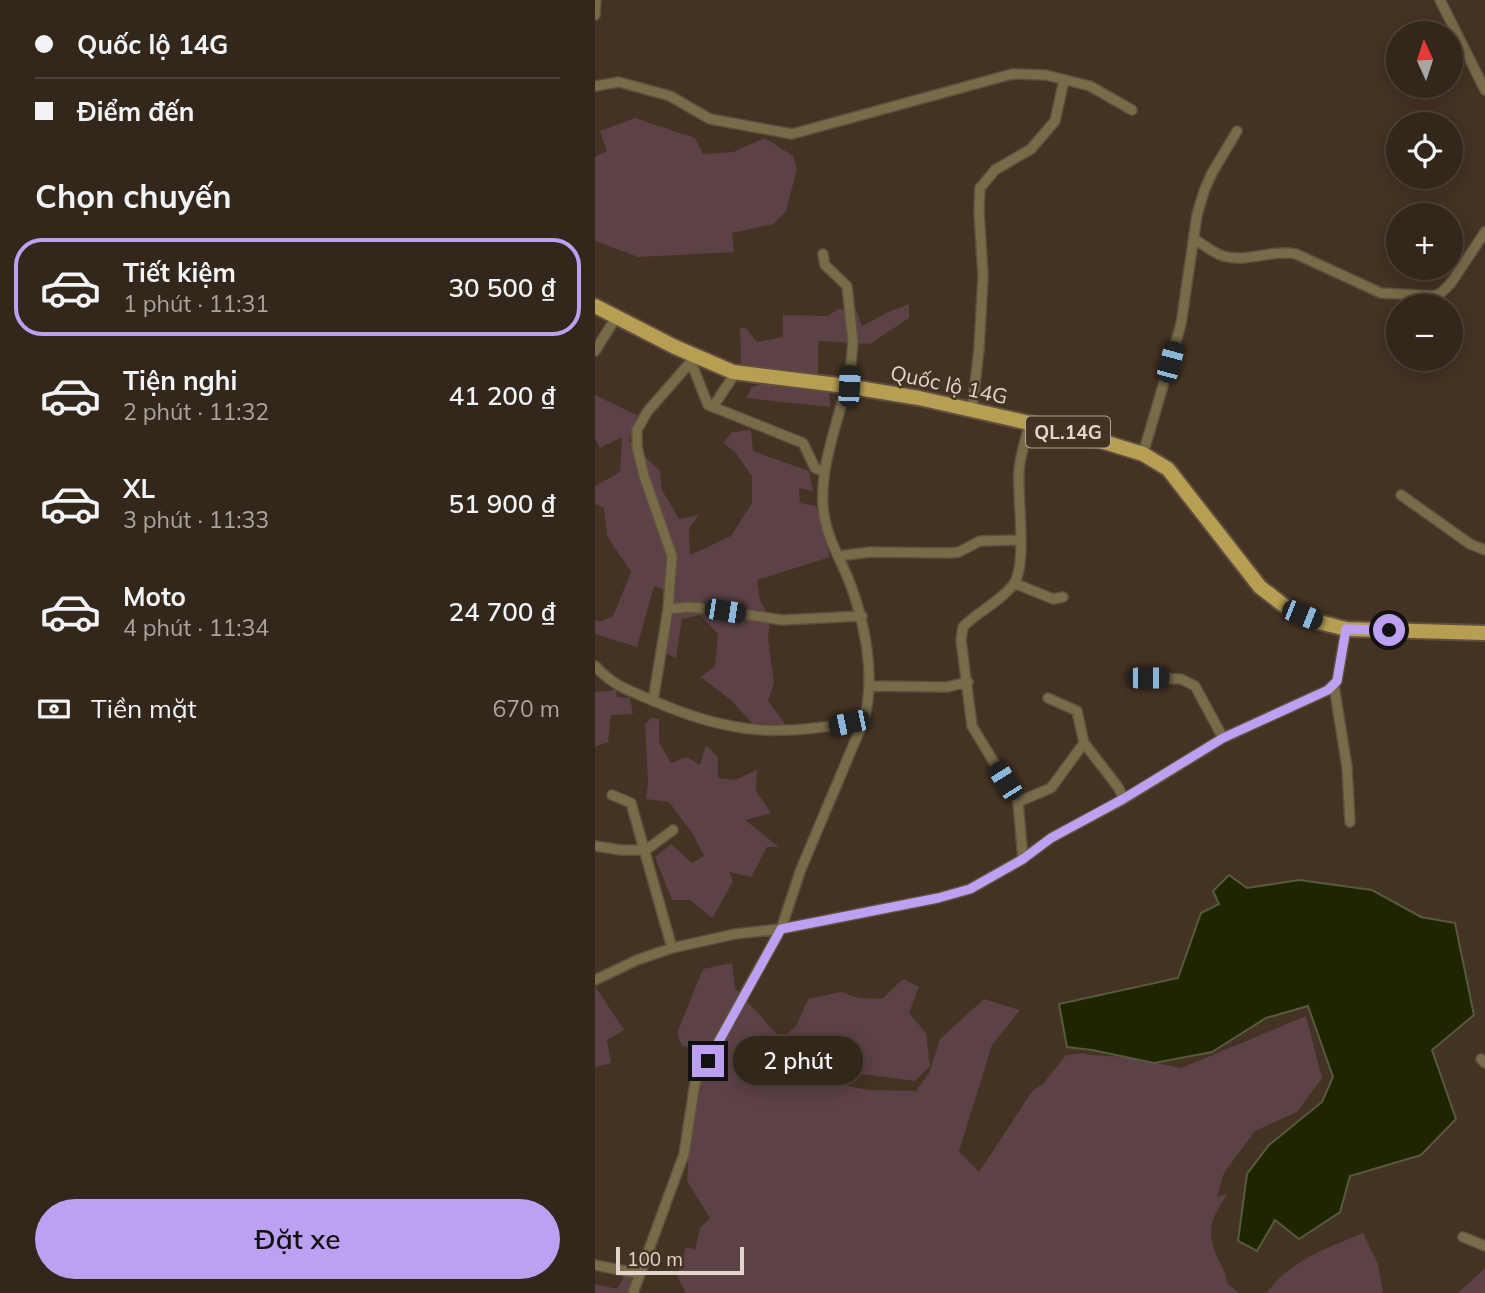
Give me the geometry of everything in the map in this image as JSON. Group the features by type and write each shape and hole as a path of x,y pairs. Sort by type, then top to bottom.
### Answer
{"main road":[{"name":"Quốc lộ 14G","path":"595,306 693,359 736,372 847,386 972,410 1101,440 1143,454 1168,469 1261,587 1286,607 1319,622 1346,629 1485,633"}],"street":[{"path":"595,15 596,0"},
{"path":"1440,0 1485,90"},
{"path":"595,86 619,82 670,96 710,119 792,134 1012,74 1046,75 1090,86 1132,110"},
{"path":"972,410 983,276 980,188 995,170 1031,149 1055,121 1064,80"},
{"path":"1143,454 1181,324 1204,191 1237,131"},
{"path":"1194,239 1223,256 1241,258 1288,252 1381,293 1425,296 1441,293 1451,283 1485,232"},
{"path":"633,1293 684,1154 695,1083 781,929 801,869 864,720 870,698 862,616 829,537 823,510 824,472 847,386 853,342 847,286 825,265 823,254"},
{"path":"595,351 617,316"},
{"path":"693,359 708,405 803,443 815,468 824,472"},
{"path":"653,701 668,609 672,556 644,476 637,447 637,430 647,412 693,359"},
{"path":"713,407 736,372"},
{"path":"1023,859 1018,802 972,726 961,640 963,627 991,607 1014,583 1019,572 1019,472 1030,423"},
{"path":"1401,495 1470,544 1485,550"},
{"path":"838,556 870,552 949,553 959,552 980,541 1019,540"},
{"path":"1014,583 1053,599 1063,597"},
{"path":"668,609 691,607 782,620 862,616"},
{"path":"595,980 637,960 672,948 735,934 781,929 938,898 970,889 1023,859 1051,838 1123,799 1223,738 1334,686 1342,660 1346,629"},
{"path":"595,666 611,683 719,725 790,732 864,720"},
{"path":"1148,678 1181,679 1195,686 1223,738"},
{"path":"870,686 936,687 968,682"},
{"path":"1334,686 1347,767 1350,822"},
{"path":"1048,698 1077,711 1084,743 1118,787 1123,799"},
{"path":"1018,802 1051,788 1084,743"},
{"path":"612,795 631,803 672,948"},
{"path":"595,846 646,850 673,830"},
{"path":"1463,1237 1485,1246"},
{"path":"595,1265 640,1274"}],"shaded area":[{"path":"635,118 695,138 703,154 733,152 765,138 793,156 797,169 786,211 773,224 732,233 734,252 638,257 595,241 595,157 607,151 600,131"},
{"path":"909,304 909,318 870,344 818,341 818,390 829,392 830,407 746,398 752,387 798,374 741,364 740,328 745,327 757,342 783,337 783,315 828,316 838,309 855,307 862,326"},
{"path":"595,395 637,415 629,441 660,471 662,490 679,519 699,515 689,529 690,555 731,536 752,503 752,476 735,452 723,443 732,432 751,430 753,451 809,471 813,491 799,488 800,503 816,506 830,557 757,580 760,600 770,619 768,639 774,683 768,701 786,725 752,723 732,701 701,677 715,666 718,634 700,615 682,619 676,658 663,652 671,593 654,586 637,647 595,634 595,620 601,621 613,616 631,572 607,536 604,508 595,504 595,486 620,472 622,437 600,448 595,438"},
{"path":"616,690 617,697 630,698 633,714 611,715 608,742 595,747 595,692"},
{"path":"651,718 659,719 659,742 671,763 687,757 700,765 706,745 718,757 718,778 735,780 757,770 756,791 771,813 745,820 779,847 767,847 751,877 730,872 733,882 712,918 690,900 672,900 655,857 671,844 692,863 704,856 693,834 669,802 646,799 648,783 645,724"},
{"path":"1229,875 1247,888 1299,880 1372,890 1421,917 1455,923 1474,1015 1432,1050 1456,1119 1421,1155 1350,1176 1340,1212 1299,1239 1275,1220 1257,1251 1238,1241 1247,1174 1269,1145 1322,1102 1333,1077 1308,1006 1266,1018 1212,1052 1154,1063 1067,1047 1059,1004 1178,978 1201,913 1219,904 1213,891"},
{"path":"732,963 735,988 781,1039 796,1026 808,999 841,992 859,998 882,999 903,979 919,987 909,1013 926,1033 930,1066 915,1081 792,1065 789,1076 869,1090 916,1091 929,1073 940,1039 984,999 1020,1010 992,1045 959,1151 979,1172 1033,1090 1043,1084 1066,1055 1083,1053 1125,1057 1181,1068 1306,1016 1322,1078 1297,1112 1255,1131 1224,1173 1217,1197 1227,1194 1213,1221 1212,1243 1227,1283 1239,1293 686,1293 677,1276 686,1247 695,1250 700,1228 710,1218 687,1181 692,1097 718,1053 682,1046 677,1033 703,969"},
{"path":"595,986 624,1030 607,1040 611,1063 595,1067"},
{"path":"1363,1233 1378,1264 1383,1293 1267,1293 1286,1272 1298,1264"},
{"path":"629,1268 636,1269 627,1293 595,1293 595,1284 617,1289"},
{"path":"1484,1269 1485,1293 1458,1293"}],"route":[{"path":"708,1061 781,929 938,898 979,886 1051,838 1123,799 1223,738 1334,686 1342,660 1346,629 1389,630"}]}
